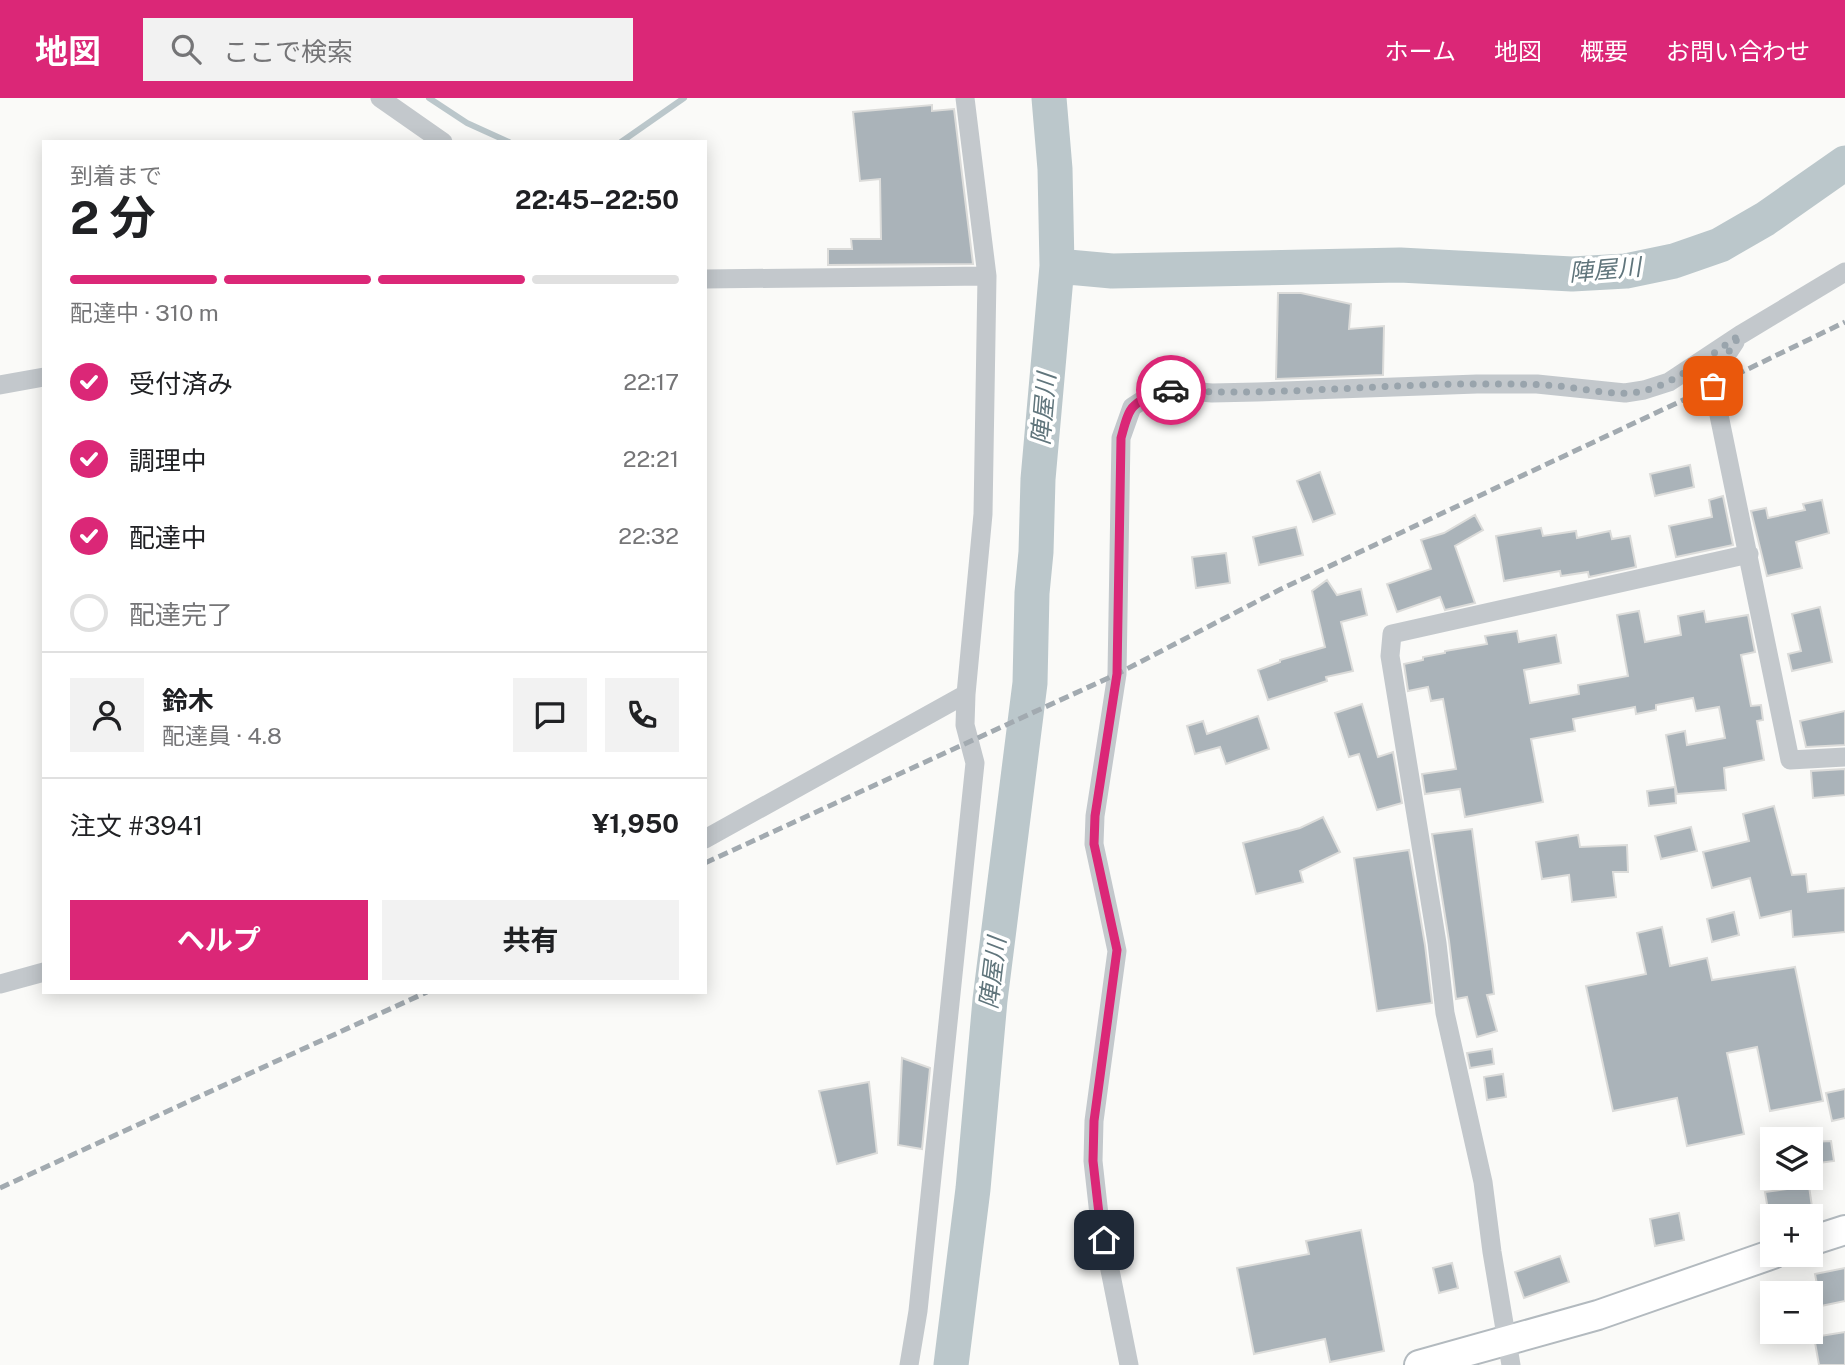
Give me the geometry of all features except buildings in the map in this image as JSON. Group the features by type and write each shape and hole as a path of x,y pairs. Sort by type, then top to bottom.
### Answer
{"street":[{"path":"380,98 440,140"},
{"path":"909,1365 918,1311 975,763 965,725 983,514 987,276 965,98"},
{"path":"1129,1365 1099,1214 1093,1161 1094,1121 1117,950 1094,844 1095,816 1117,674 1121,438 1132,407 1165,389 1212,393 1525,384 1625,393 1644,390 1669,382 1740,335 1845,272"},
{"path":"707,279 987,276"},
{"path":"1740,335 1716,371 1713,386 1790,760 1845,757"},
{"path":"0,385 42,377"},
{"path":"1509,1352 1483,1182 1445,1013 1437,943 1390,656 1392,634 1749,554"},
{"path":"707,838 966,694"},
{"path":"0,984 42,973"},
{"path":"1823,1237 1845,1230"},
{"path":"1419,1365 1509,1352 1598,1315 1760,1259"}],"waterway":[{"path":"429,98 467,123 505,140"},
{"path":"624,140 684,98"},
{"name":"陣屋川","path":"951,1365 973,1189 990,1000 1030,683 1038,479 1057,266 1055,169 1049,98"},
{"name":"陣屋川","path":"1057,266 1112,271 1400,265 1572,274 1626,271 1674,261 1720,245 1765,219 1845,163"}],"railway":[{"path":"707,862 1117,674 1281,589 1845,322"},
{"path":"0,1188 423,994"}],"way so far":[{"path":"1171,390 1212,393 1537,384 1625,393 1669,382 1740,335 1716,371 1713,386"}],"route":[{"path":"1104,1240 1093,1161 1094,1121 1117,950 1094,844 1095,816 1117,674 1121,438 1132,407 1165,389 1171,390"}]}
